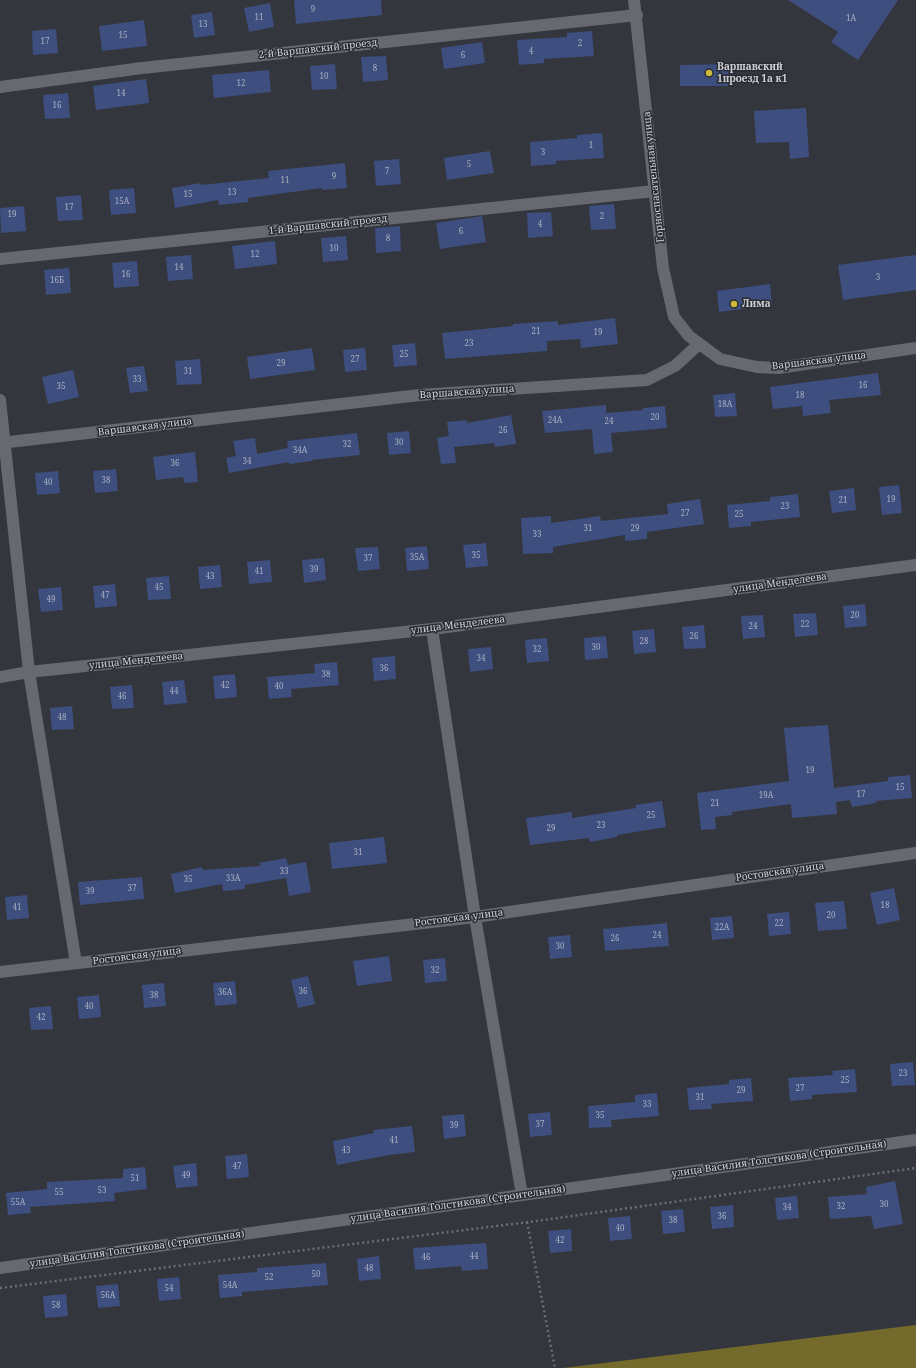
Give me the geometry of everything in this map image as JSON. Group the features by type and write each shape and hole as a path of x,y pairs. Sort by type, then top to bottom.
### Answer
{"street":[{"name":"Горноспасательная улица","path":"634,0 663,268 674,317 689,336 700,344"},
{"name":"2-й Варшавский проезд","path":"0,87 142,68 636,15"},
{"name":"1-й Варшавский проезд","path":"0,259 655,191"},
{"name":"Варшавская улица","path":"2,443 420,395 647,380 675,366 700,344 720,359 756,367 778,368 916,348"},
{"path":"0,400 2,443 29,672 76,963"},
{"name":"улица Менделеева","path":"0,677 29,672 432,629 916,565"},
{"path":"432,629 475,917 522,1195"},
{"name":"Ростовская улица","path":"0,972 475,917 916,853"},
{"name":"улица Василия Толстикова (Строительная)","path":"0,1268 916,1140"}],"path":[{"path":"0,1288 527,1222 916,1168"},
{"path":"527,1222 555,1368"}],"shaded area":[{"path":"916,1325 916,1368 563,1368"}],"building":[{"path":"294,0 381,0 382,15 296,24"},
{"path":"788,0 898,0 858,60 831,42 838,32"},
{"path":"270,3 274,27 249,32 244,8"},
{"path":"212,12 215,35 194,38 191,15"},
{"path":"144,20 147,46 102,51 99,26"},
{"path":"56,29 58,53 33,55 32,31"},
{"path":"592,31 594,56 544,59 544,63 519,65 517,40 567,37 567,33"},
{"path":"482,42 485,63 444,69 441,48"},
{"path":"386,56 388,80 363,82 361,57"},
{"path":"335,64 337,89 312,90 310,66"},
{"path":"734,64 734,86 680,86 680,65"},
{"path":"269,70 271,92 214,98 212,75"},
{"path":"146,79 149,103 96,110 93,86"},
{"path":"68,93 70,118 45,119 43,95"},
{"path":"806,108 809,157 790,159 789,142 756,143 754,111"},
{"path":"602,133 604,158 556,161 556,164 531,166 530,142 577,138 577,135"},
{"path":"490,151 494,173 447,180 444,158"},
{"path":"399,159 401,184 376,186 374,161"},
{"path":"345,163 347,188 322,190 322,188 248,198 248,202 219,205 218,200 175,208 172,188 201,183 201,185 269,178 268,171"},
{"path":"134,188 136,213 111,215 109,190"},
{"path":"81,195 83,220 58,221 56,197"},
{"path":"614,204 616,229 591,230 589,206"},
{"path":"24,206 26,231 1,233 0,208"},
{"path":"551,212 553,236 528,238 527,213"},
{"path":"482,216 486,242 440,249 436,223"},
{"path":"400,226 401,251 376,253 375,228"},
{"path":"346,236 348,260 323,262 321,238"},
{"path":"275,241 277,264 235,269 232,246"},
{"path":"191,255 193,279 168,281 166,257"},
{"path":"916,255 916,290 843,300 838,265"},
{"path":"137,261 139,286 114,288 112,263"},
{"path":"69,268 71,293 46,295 44,270"},
{"path":"770,284 772,305 719,312 717,291"},
{"path":"615,318 618,344 581,348 580,339 547,341 547,351 445,359 442,333 513,326 513,324 558,321 558,325"},
{"path":"415,343 417,365 394,367 392,345"},
{"path":"312,348 315,370 250,379 247,357"},
{"path":"365,348 367,370 345,372 343,350"},
{"path":"200,359 202,384 177,385 175,361"},
{"path":"144,366 148,391 130,393 126,368"},
{"path":"73,370 79,397 48,404 42,377"},
{"path":"878,373 881,395 829,400 831,413 803,416 802,406 773,409 770,387"},
{"path":"735,393 737,416 715,417 713,395"},
{"path":"606,405 606,413 643,410 643,408 665,406 667,428 611,433 613,452 594,454 592,429 545,433 542,411"},
{"path":"511,415 516,444 495,447 494,443 454,447 456,463 441,464 437,438 449,436 447,422 467,420 467,423"},
{"path":"409,431 411,453 389,455 387,433"},
{"path":"357,433 360,455 289,464 289,462 229,473 226,458 236,456 233,441 255,438 257,454 288,448 287,441"},
{"path":"195,452 198,482 184,483 183,477 156,480 153,457"},
{"path":"116,469 118,491 95,493 93,471"},
{"path":"58,471 60,493 37,495 35,473"},
{"path":"899,485 902,513 882,515 879,487"},
{"path":"854,488 856,510 832,513 829,491"},
{"path":"798,494 800,517 751,522 751,526 729,528 727,505 770,501 770,497"},
{"path":"700,499 704,524 647,532 647,539 625,541 625,535 553,547 553,553 523,554 521,518 551,516 551,523 600,516 601,521 668,514 667,504"},
{"path":"486,543 488,566 466,568 463,545"},
{"path":"427,546 429,569 407,571 405,548"},
{"path":"378,547 380,569 358,571 355,548"},
{"path":"324,558 326,580 304,583 302,560"},
{"path":"270,560 272,582 249,584 247,562"},
{"path":"220,565 222,587 200,589 198,567"},
{"path":"169,576 171,599 148,600 146,578"},
{"path":"115,584 117,606 95,608 93,586"},
{"path":"61,587 63,610 41,612 38,589"},
{"path":"865,604 867,626 845,628 843,606"},
{"path":"816,613 818,635 795,637 793,614"},
{"path":"763,615 765,637 743,639 741,616"},
{"path":"704,625 706,648 684,649 682,627"},
{"path":"654,629 656,652 634,654 632,631"},
{"path":"606,636 608,658 585,660 584,638"},
{"path":"547,638 549,661 527,663 525,640"},
{"path":"491,647 493,669 470,672 468,649"},
{"path":"395,656 396,679 374,681 372,658"},
{"path":"337,662 339,685 291,689 292,697 269,699 267,677 315,673 314,664"},
{"path":"235,674 237,697 215,699 213,676"},
{"path":"184,680 187,703 164,705 162,682"},
{"path":"132,685 134,708 112,709 110,687"},
{"path":"72,706 74,729 52,730 50,708"},
{"path":"828,725 834,788 888,781 888,777 910,775 912,798 876,801 877,803 852,807 850,800 836,802 837,814 792,818 791,804 732,812 732,815 715,817 716,829 701,830 697,793 789,781 784,728"},
{"path":"662,801 666,827 617,835 617,837 590,842 589,838 530,845 526,818 572,812 572,818 636,808 635,805"},
{"path":"384,837 387,863 332,869 329,843"},
{"path":"286,858 288,865 306,862 311,892 289,896 286,878 245,885 245,889 223,891 222,884 175,893 171,874 202,867 203,870 260,866 259,863"},
{"path":"142,877 144,899 80,905 78,882"},
{"path":"894,888 900,920 877,925 870,893"},
{"path":"27,895 29,918 7,920 5,897"},
{"path":"844,901 847,929 818,931 815,903"},
{"path":"789,912 791,934 769,936 767,914"},
{"path":"732,916 734,938 712,940 710,918"},
{"path":"667,923 669,946 605,951 603,929"},
{"path":"570,935 572,957 550,959 548,937"},
{"path":"389,956 392,981 357,986 353,961"},
{"path":"445,958 447,981 425,983 423,960"},
{"path":"308,976 315,1004 298,1008 291,980"},
{"path":"235,981 237,1004 215,1006 213,983"},
{"path":"164,983 166,1006 144,1008 142,985"},
{"path":"99,995 101,1017 79,1019 77,997"},
{"path":"51,1006 53,1029 31,1030 29,1008"},
{"path":"913,1062 915,1085 892,1086 890,1064"},
{"path":"855,1069 857,1092 812,1095 812,1099 790,1101 788,1078 833,1075 832,1071"},
{"path":"751,1078 753,1101 711,1104 712,1109 689,1110 687,1088 729,1084 729,1080"},
{"path":"657,1093 659,1116 611,1120 612,1127 589,1128 588,1106 635,1102 635,1095"},
{"path":"550,1112 552,1135 530,1137 528,1114"},
{"path":"464,1114 466,1136 444,1139 442,1116"},
{"path":"412,1126 415,1152 389,1155 337,1165 333,1141 374,1133 373,1130"},
{"path":"247,1154 249,1177 227,1179 225,1156"},
{"path":"196,1163 198,1186 176,1188 173,1166"},
{"path":"145,1167 147,1189 114,1193 115,1201 30,1207 31,1213 8,1215 6,1193 47,1189 47,1182 123,1178 123,1169"},
{"path":"895,1181 903,1224 874,1229 871,1216 830,1219 828,1197 867,1194 866,1187"},
{"path":"797,1196 799,1218 777,1220 775,1198"},
{"path":"733,1205 734,1227 712,1229 710,1207"},
{"path":"683,1209 685,1232 663,1234 661,1211"},
{"path":"630,1216 632,1239 610,1241 608,1218"},
{"path":"571,1229 572,1251 550,1253 548,1231"},
{"path":"486,1243 488,1269 462,1271 461,1266 415,1270 413,1248"},
{"path":"379,1256 381,1279 359,1281 357,1259"},
{"path":"326,1263 328,1285 242,1292 242,1296 220,1298 218,1275 257,1272 257,1268"},
{"path":"179,1277 181,1299 159,1301 157,1279"},
{"path":"118,1284 120,1306 98,1308 96,1286"},
{"path":"66,1294 68,1316 45,1318 43,1296"}],"place":[{"name":"Варшавский 1проезд 1а к1","path":"709,73"},
{"name":"Лима","path":"734,304"}]}
